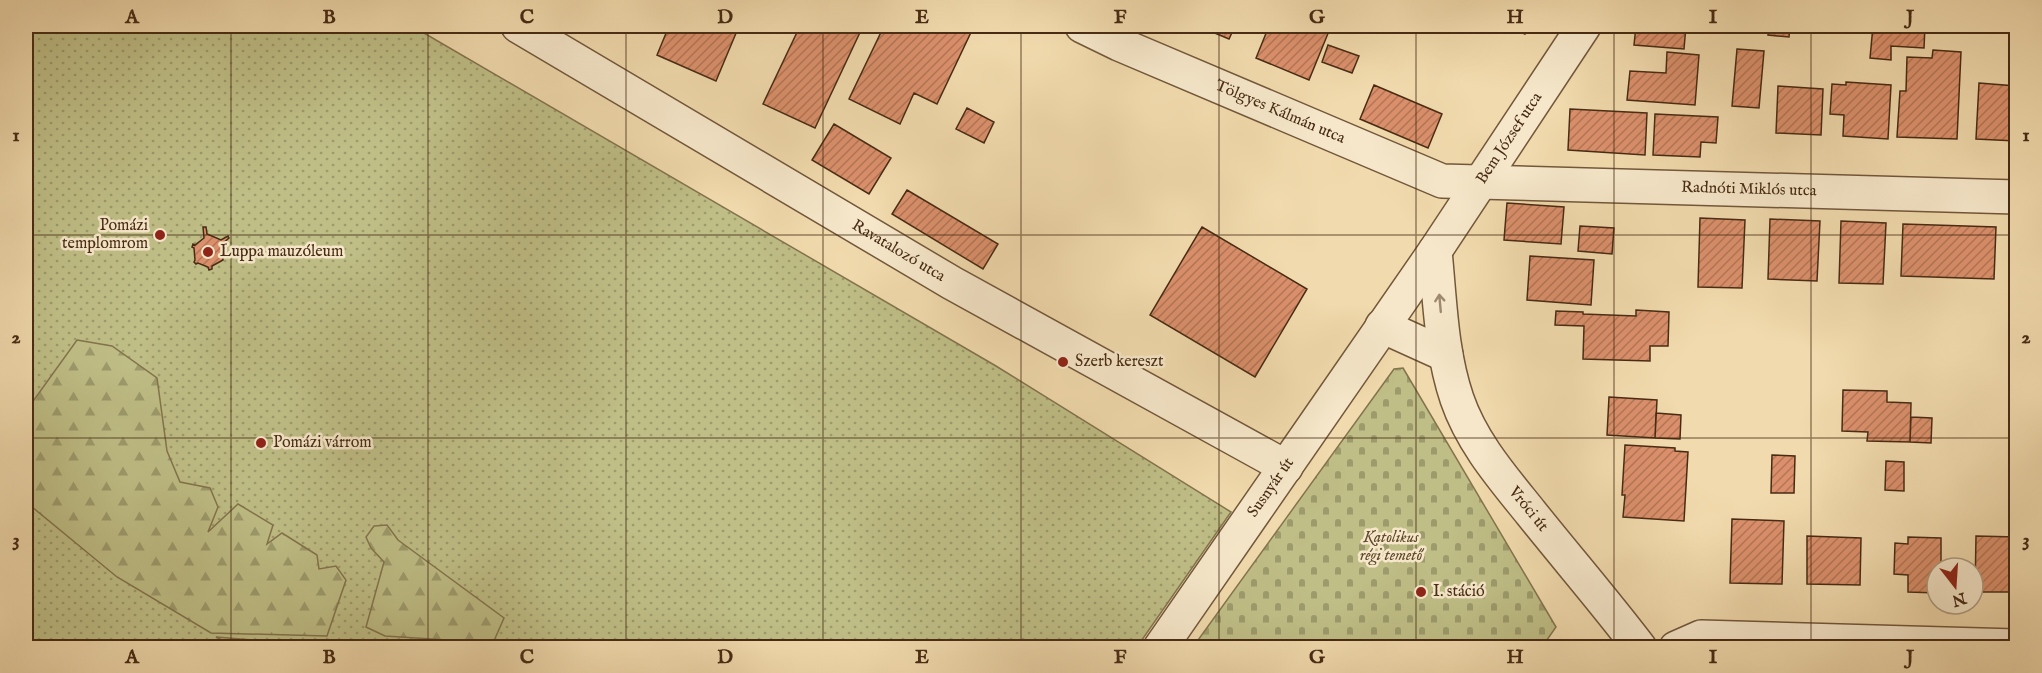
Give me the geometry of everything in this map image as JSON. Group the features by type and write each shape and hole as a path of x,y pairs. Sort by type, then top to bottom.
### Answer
{"street":[{"name":"Ravatalozó utca","path":"518,26 952,283 1286,468"},
{"name":"Tölgyes Kálmán utca","path":"1082,26 1122,35 1442,181 1483,181"},
{"name":"Bem József utca","path":"1382,326 1483,181 1584,26"},
{"name":"Radnóti Miklós utca","path":"1483,181 2016,197"},
{"name":"Vróci út","path":"1435,251 1446,355 1457,398 1466,420 1479,445 1518,497 1640,648"},
{"name":"Susnyár út","path":"1160,648 1382,326"},
{"path":"1382,326 1446,355"},
{"path":"1676,648 1701,637 2016,646"}],"green space":[{"path":"26,26 412,26 996,366 1231,512 1137,647 26,647"},
{"path":"77,340 112,346 157,378 167,451 180,482 210,488 218,507 208,532 238,504 273,525 267,544 282,533 317,555 319,569 336,566 346,580 327,636 211,633 117,577 26,502 26,411"},
{"name":"Katolikus régi temető","path":"1403,368 1556,627 1542,647 1193,647 1394,369"},
{"path":"387,525 398,540 504,618 493,643 385,636 366,627 384,562 371,548 366,537 374,526"},
{"path":"216,637 323,646 332,647 234,647"},
{"path":"408,641 496,647 403,647"}],"building":[{"path":"669,26 739,26 716,81 657,55"},
{"path":"800,26 863,26 815,128 763,104"},
{"path":"884,26 974,26 937,104 914,93 900,124 849,99"},
{"path":"1198,26 1235,26 1229,39"},
{"path":"1269,26 1331,26 1309,80 1256,58"},
{"path":"1505,26 1529,26 1525,34"},
{"path":"1636,26 1686,26 1684,49 1634,45"},
{"path":"1769,26 1790,26 1789,37 1768,35"},
{"path":"1873,26 1925,26 1924,48 1891,46 1891,60 1870,58"},
{"path":"1328,45 1359,56 1352,73 1322,62"},
{"path":"1737,49 1764,51 1759,108 1732,106"},
{"path":"1933,50 1961,52 1957,139 1897,137 1900,91 1906,91 1907,57 1932,58"},
{"path":"1667,52 1699,55 1695,105 1627,100 1630,71 1666,73"},
{"path":"1846,82 1891,85 1888,139 1843,136 1844,115 1830,114 1832,84 1846,85"},
{"path":"1979,83 2016,86 2016,141 1976,139"},
{"path":"1374,85 1442,114 1428,148 1360,119"},
{"path":"1778,86 1823,89 1821,135 1776,133"},
{"path":"967,108 994,122 984,143 956,129"},
{"path":"1570,109 1647,113 1645,155 1568,150"},
{"path":"1655,114 1718,117 1716,143 1701,142 1700,157 1653,155"},
{"path":"834,124 891,158 869,194 812,160"},
{"path":"907,190 998,244 983,269 892,214"},
{"path":"1507,203 1564,207 1561,244 1504,240"},
{"path":"1700,218 1745,220 1742,288 1698,287"},
{"path":"1770,219 1820,221 1817,281 1768,279"},
{"path":"1841,221 1886,223 1883,284 1839,283"},
{"path":"1903,224 1996,227 1994,279 1901,276"},
{"path":"1580,226 1614,228 1612,254 1578,251"},
{"name":"Luppa mauzóleum","path":"203,227 206,227 207,234 221,240 228,236 229,238 222,244 223,260 209,270 208,267 194,262 194,248 192,247 204,238"},
{"path":"1202,227 1307,289 1255,377 1150,315"},
{"path":"1530,256 1594,260 1591,305 1527,300"},
{"path":"1636,310 1669,312 1668,346 1650,346 1650,361 1583,359 1584,326 1555,325 1556,311 1636,316"},
{"path":"1843,390 1887,391 1887,402 1911,403 1910,442 1867,441 1868,432 1842,431"},
{"path":"1609,397 1657,400 1655,438 1607,435"},
{"path":"1656,413 1681,415 1680,439 1655,438"},
{"path":"1911,417 1932,418 1931,443 1910,442"},
{"path":"1625,445 1675,448 1675,451 1688,452 1684,521 1623,517"},
{"path":"1772,455 1795,456 1794,493 1771,493"},
{"path":"1886,461 1904,462 1904,491 1885,490"},
{"path":"1732,519 1784,521 1782,584 1730,583"},
{"path":"1807,536 1861,538 1860,585 1807,584"},
{"path":"1976,536 2016,537 2016,592 1985,592 1985,556 1976,556"},
{"path":"1908,537 1941,538 1941,556 1925,556 1925,593 1908,592 1908,575 1894,574 1895,543 1908,544"}],"place":[{"name":"Pomázi templomrom","path":"160,235"},
{"name":"Luppa mauzóleum","path":"208,252"},
{"name":"Szerb kereszt","path":"1063,362"},
{"name":"Pomázi várrom","path":"261,443"},
{"name":"I. stáció","path":"1421,592"}]}
